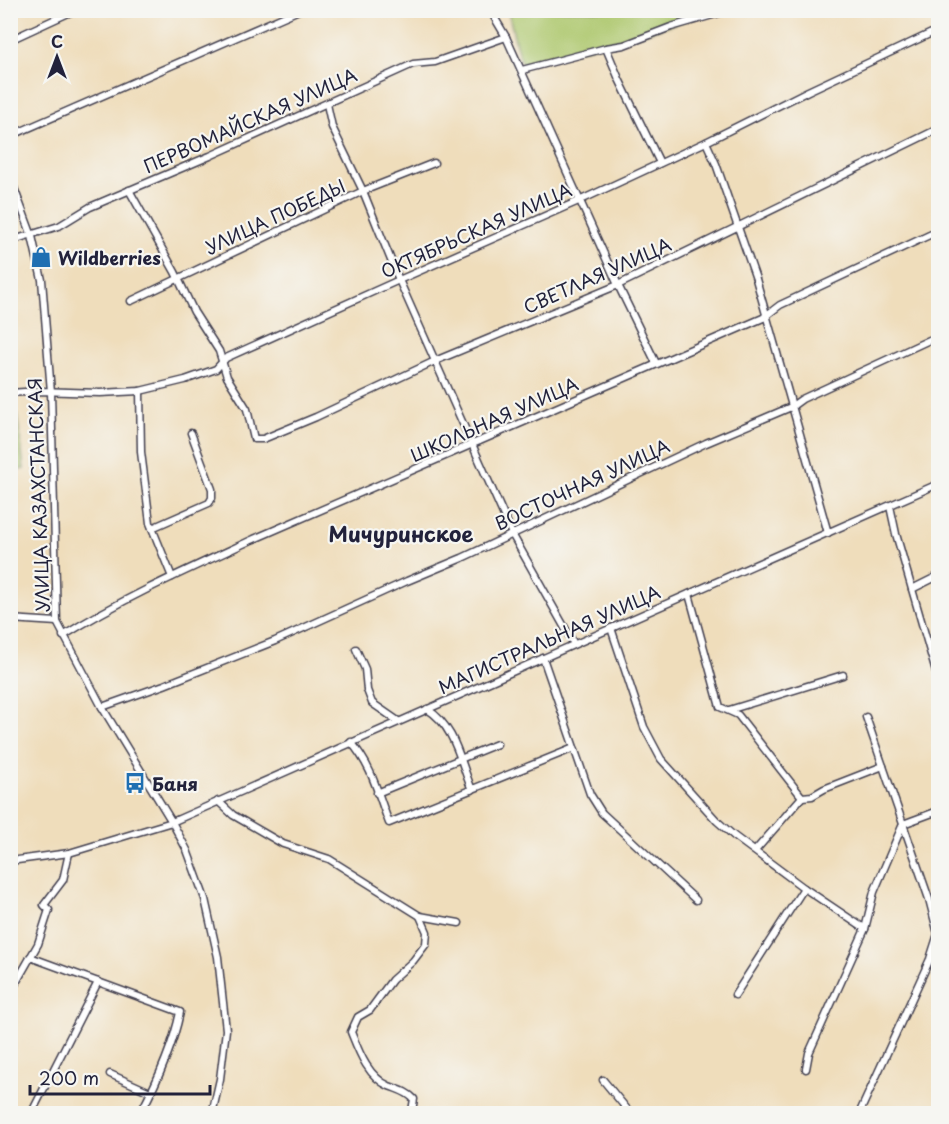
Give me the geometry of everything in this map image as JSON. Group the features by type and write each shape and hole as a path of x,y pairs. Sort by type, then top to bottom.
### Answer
{"street":[{"path":"10,40 75,10"},
{"path":"277,10 280,18"},
{"path":"10,136 299,10"},
{"path":"490,10 522,70 618,285 656,363"},
{"path":"522,70 624,45 671,27 730,10"},
{"name":"ОКТЯБРЬСКАЯ УЛИЦА","path":"10,393 140,391 216,369 226,358 581,200 939,30"},
{"name":"ПЕРВОМАЙСКАЯ УЛИЦА","path":"10,242 59,226 90,207 327,104 412,64 435,62 506,38"},
{"path":"606,48 660,163"},
{"path":"327,104 332,127 363,191 399,280 512,534 574,644"},
{"name":"СВЕТЛАЯ УЛИЦА","path":"223,362 227,377 248,409 254,439 263,440 357,399 435,361 618,285 939,129"},
{"path":"706,142 738,226 767,315 828,533"},
{"name":"УЛИЦА ПОБЕДЫ","path":"131,301 363,191 434,163"},
{"name":"УЛИЦА КАЗАХСТАНСКАЯ","path":"10,177 32,236 42,280 51,392 57,622 102,707 187,850 205,899 222,982 225,1009 225,1047 212,1113"},
{"path":"129,190 223,362"},
{"name":"ШКОЛЬНАЯ УЛИЦА","path":"63,636 91,618 254,539 472,446 767,315 780,305 939,231"},
{"name":"ВОСТОЧНАЯ УЛИЦА","path":"102,707 275,641 462,558 695,448 791,407 802,399 939,336"},
{"path":"140,391 141,452 152,528 172,577"},
{"path":"152,528 209,503 212,498 212,489 191,433"},
{"name":"МАГИСТРАЛЬНАЯ УЛИЦА","path":"10,861 69,853 172,822 939,484"},
{"path":"890,506 939,679"},
{"path":"912,589 939,576"},
{"path":"689,594 720,707 738,715 802,797"},
{"path":"10,619 57,622"},
{"path":"610,628 644,727 661,759 717,821 804,888 865,929"},
{"path":"356,649 365,669 368,694 372,703 398,722"},
{"path":"543,658 590,794 602,813 696,900"},
{"path":"729,710 843,675"},
{"path":"427,709 449,729 472,790"},
{"path":"860,1113 936,952 938,934 930,899 866,717"},
{"path":"351,742 370,768 389,823 574,748"},
{"path":"377,793 497,744"},
{"path":"755,851 802,797 812,796 883,766"},
{"path":"218,801 233,815 284,844 329,859 420,916 459,923"},
{"path":"806,1069 809,1053 865,929 874,892 903,824 939,811"},
{"path":"10,993 38,944 48,918 49,909 44,905 63,880 69,853"},
{"path":"735,994 804,888"},
{"path":"409,1113 412,1111 414,1099 406,1091 388,1086 375,1077 358,1051 351,1032 358,1017 370,1010 392,980 413,961 426,944 427,932 420,916"},
{"path":"30,957 180,1012 170,1046 140,1113"},
{"path":"31,1113 98,982"},
{"path":"110,1074 150,1092"},
{"path":"603,1080 631,1113"}],"green space":[{"path":"508,10 714,11 642,34 523,65"},
{"path":"11,414 17,414 24,469 11,471"}],"place":[{"name":"Wildberries","path":"41,257"},
{"name":"Баня","path":"135,783"}],"district":[{"name":"Мичуринское","path":"401,533"}]}
